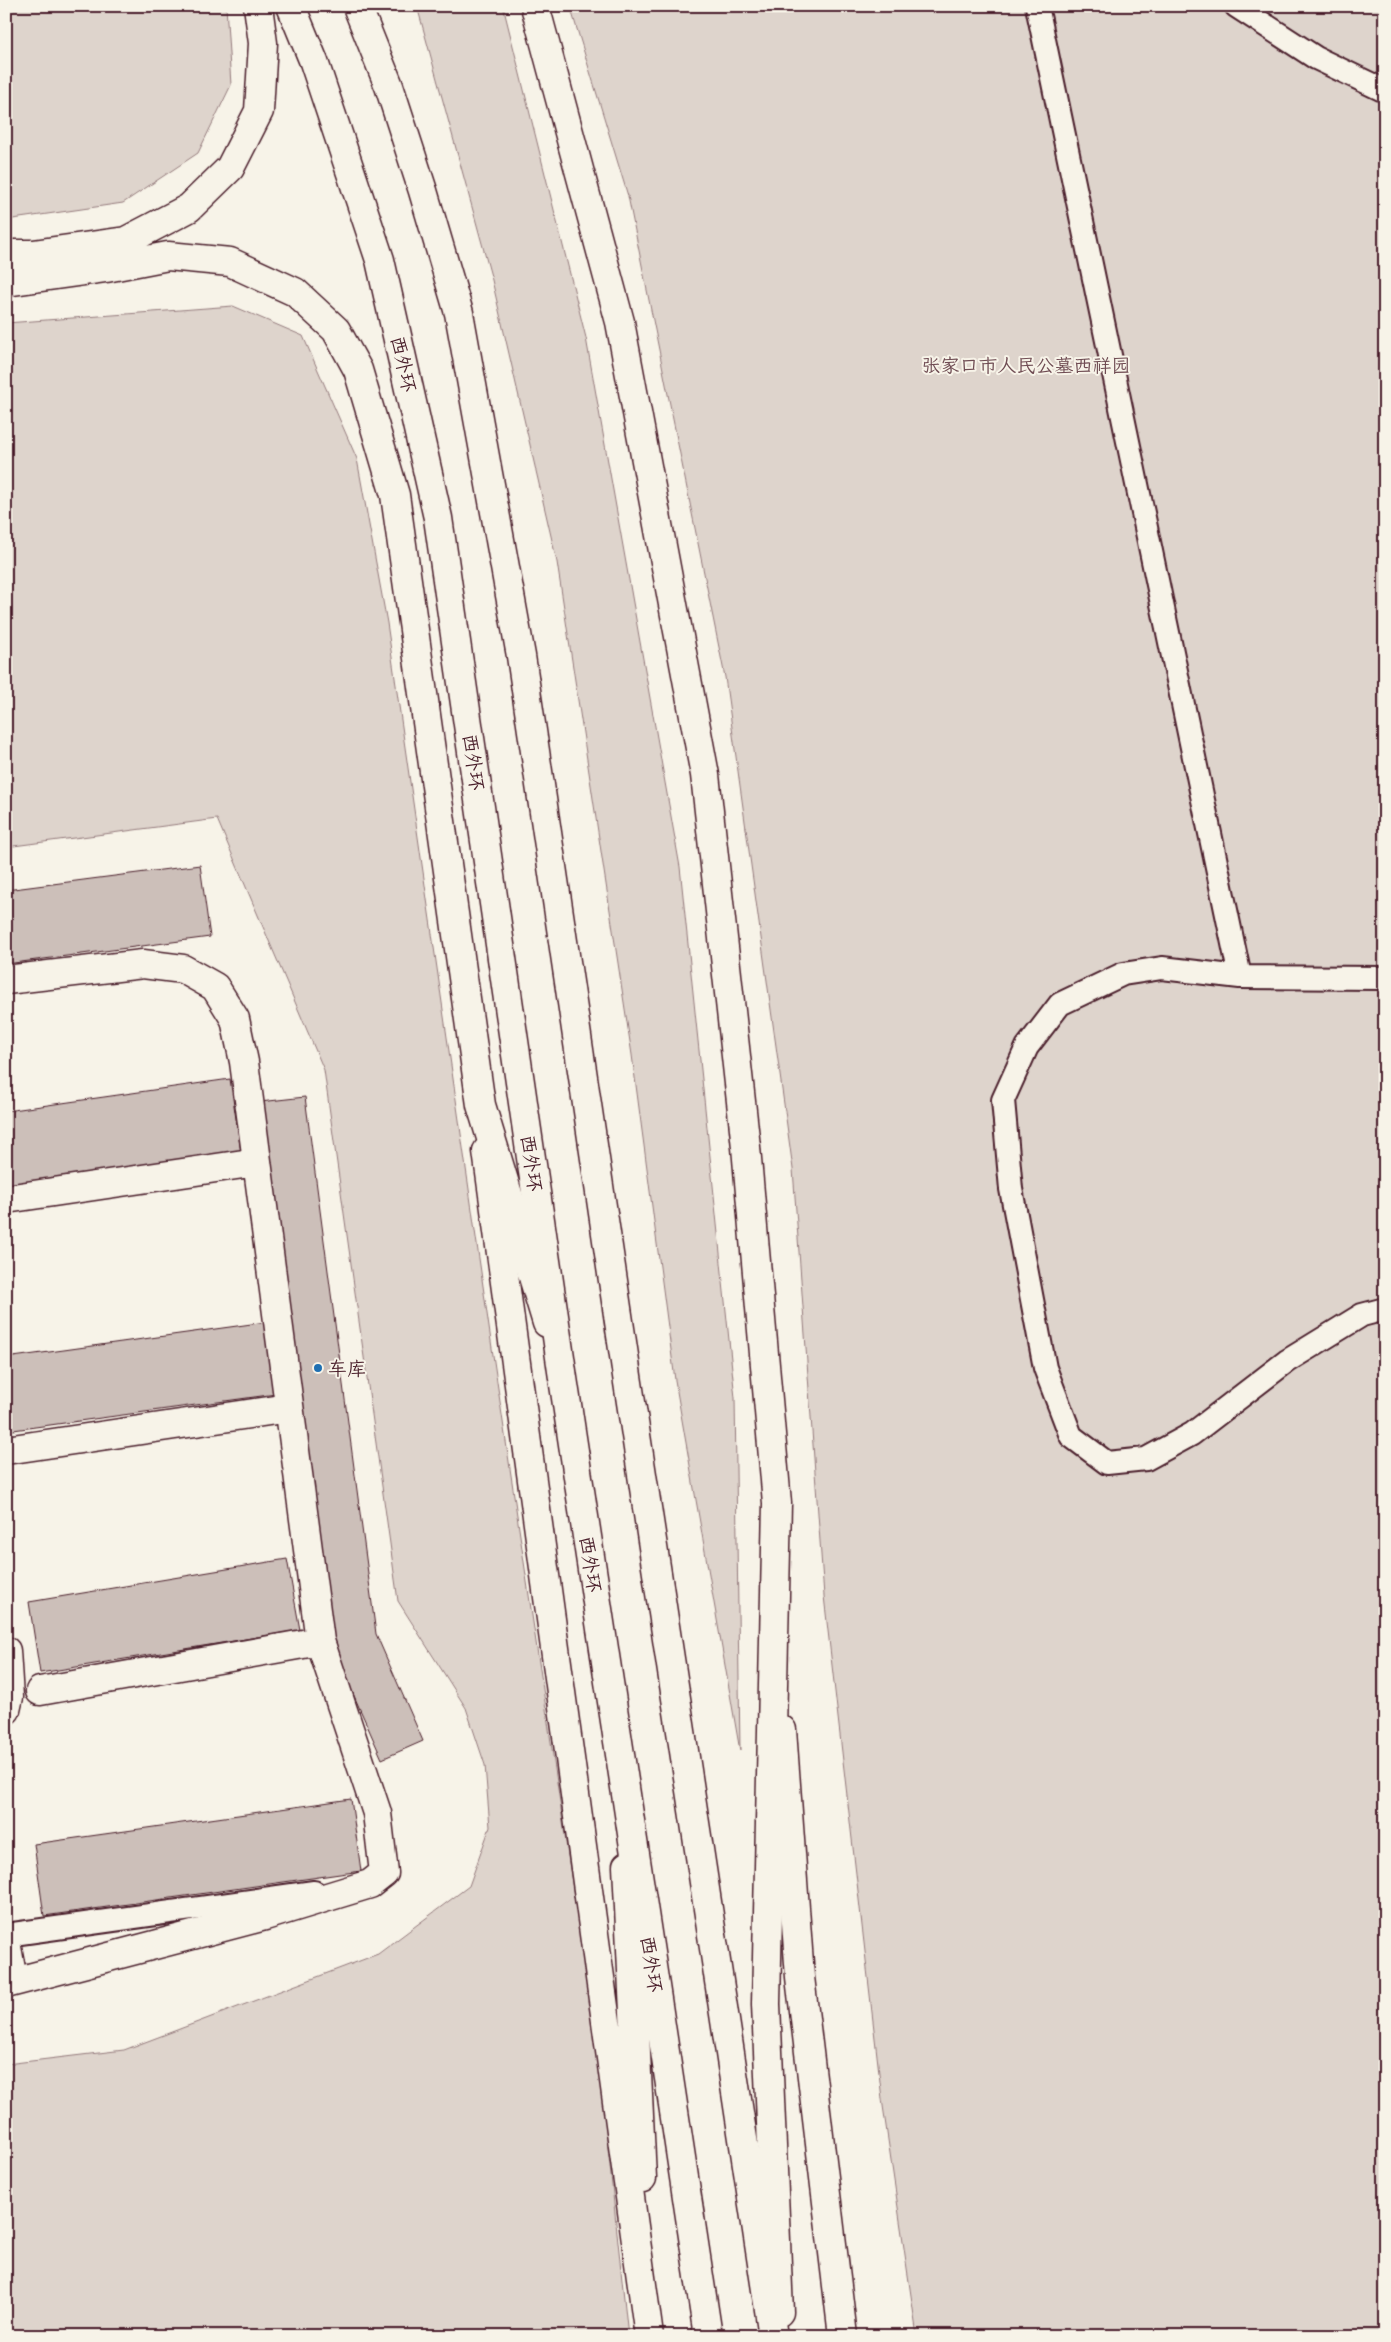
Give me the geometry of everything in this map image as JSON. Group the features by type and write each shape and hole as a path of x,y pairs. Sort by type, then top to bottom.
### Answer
{"main road":[{"path":"6,254 32,254 126,241 189,208 230,168 259,111 263,43 258,6"},
{"name":"西外环","path":"291,6 314,62 380,260 438,518 563,1378 708,2336"},
{"path":"357,6 389,86 424,191 459,313 496,519 520,656 631,1406 773,2336"},
{"path":"535,6 620,322 705,775 746,1147 778,1504 766,2004 780,2336"},
{"path":"6,282 106,268 168,256 230,262 295,292 336,330 358,370 395,495 650,2336"},
{"path":"6,980 143,964 183,969 216,988 235,1019 244,1062 320,1641 377,1813 384,1872 370,1884 265,1916 10,1982 6,1942"},
{"path":"481,1105 563,1378"},
{"path":"6,1199 257,1162"},
{"path":"6,1450 289,1408"},
{"path":"776,1632 800,1977 843,2336"},
{"path":"40,1691 320,1641"},
{"path":"6,1651 7,1701"},
{"path":"622,1770 650,2336"}],"lane":[{"path":"1037,6 1240,977"},
{"path":"1236,6 1316,58 1385,91"},
{"path":"1385,978 1240,977 1162,968 1122,974 1060,1004 1027,1047 1003,1100 1011,1189 1045,1368 1071,1436 1107,1463 1146,1459 1192,1434 1287,1361 1362,1315 1385,1309"},
{"path":"6,1935 370,1884"}],"green space":[{"path":"6,6 226,6 231,85 198,153 123,203 6,220"},
{"path":"417,6 503,6 586,338 680,867 735,1398 740,1751 675,1380 632,1055 557,562 492,280"},
{"name":"张家口市人民公墓西祥园","path":"570,6 1385,6 1385,2336 917,2336 882,2099 824,1596 793,1169 725,677 628,196"},
{"path":"233,306 303,336 357,459 387,623 493,1355 599,2063 628,2336 6,2336 6,2064 124,2050 378,1954 469,1886 490,1827 485,1765 466,1708 398,1601 324,1070 217,819 6,847 6,323"}],"building":[{"path":"200,865 210,937 6,964 6,890"},
{"path":"230,1079 241,1152 6,1185 6,1111"},
{"name":"车库","path":"305,1097 376,1634 423,1741 382,1759 331,1644 260,1102"},
{"path":"266,1322 276,1394 6,1431 6,1358"},
{"path":"287,1559 300,1630 40,1673 29,1602"},
{"path":"351,1799 361,1871 44,1916 34,1844"}],"place":[{"name":"车库","path":"318,1368"}]}
